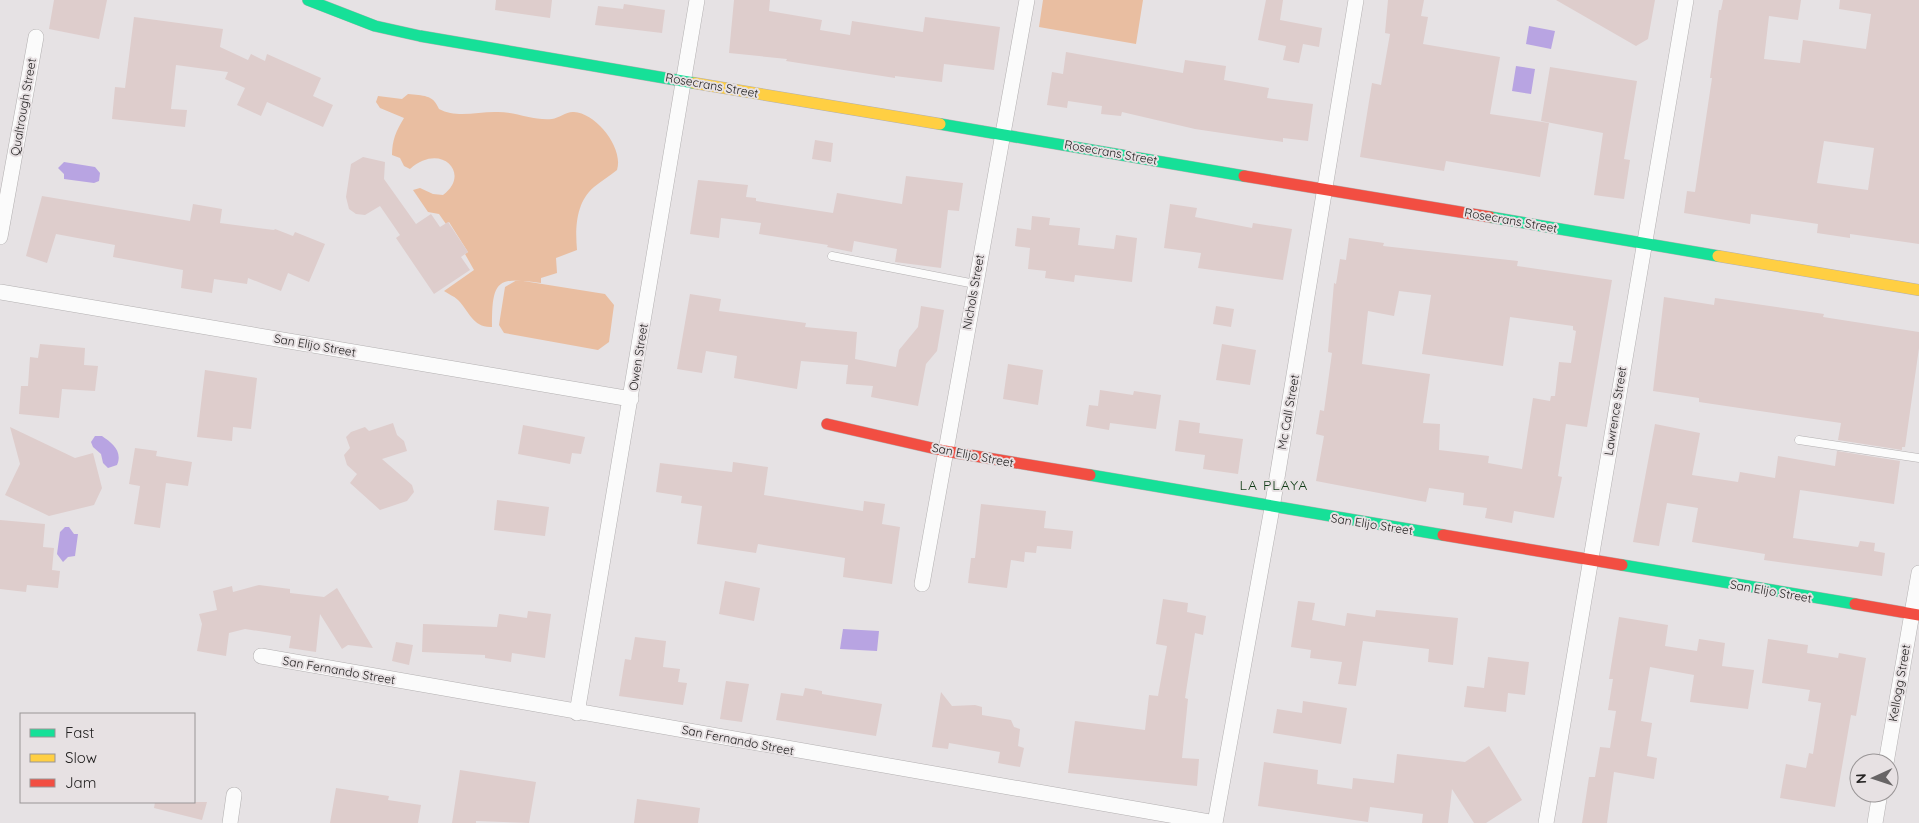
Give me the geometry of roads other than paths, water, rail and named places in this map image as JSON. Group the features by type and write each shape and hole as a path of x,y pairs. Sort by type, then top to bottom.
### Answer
{"street":[{"name":"Rosecrans Street","path":"308,0 375,26 420,36 1919,290"},
{"name":"Owen Street","path":"577,713 697,0"},
{"name":"Nichols Street","path":"922,584 1027,0"},
{"name":"Mc Call Street","path":"1215,823 1272,508 1356,0"},
{"name":"Lawrence Street","path":"1546,823 1686,0"},
{"name":"Qualtrough Street","path":"0,237 36,36"},
{"name":"San Elijo Street","path":"0,292 631,399"},
{"name":"San Elijo Street","path":"827,424 945,451 1272,508 1915,615"},
{"name":"Kellogg Street","path":"1888,753 1915,615 1919,573"},
{"name":"San Fernando Street","path":"261,656 577,713 697,731 860,763 1215,823"},
{"path":"230,823 234,795"},
{"path":"1875,823 1878,803"}],"lane":[{"path":"832,256 975,284"},
{"path":"1799,440 1919,458"}],"district":[{"name":"LA PLAYA","path":"1274,485"}]}
